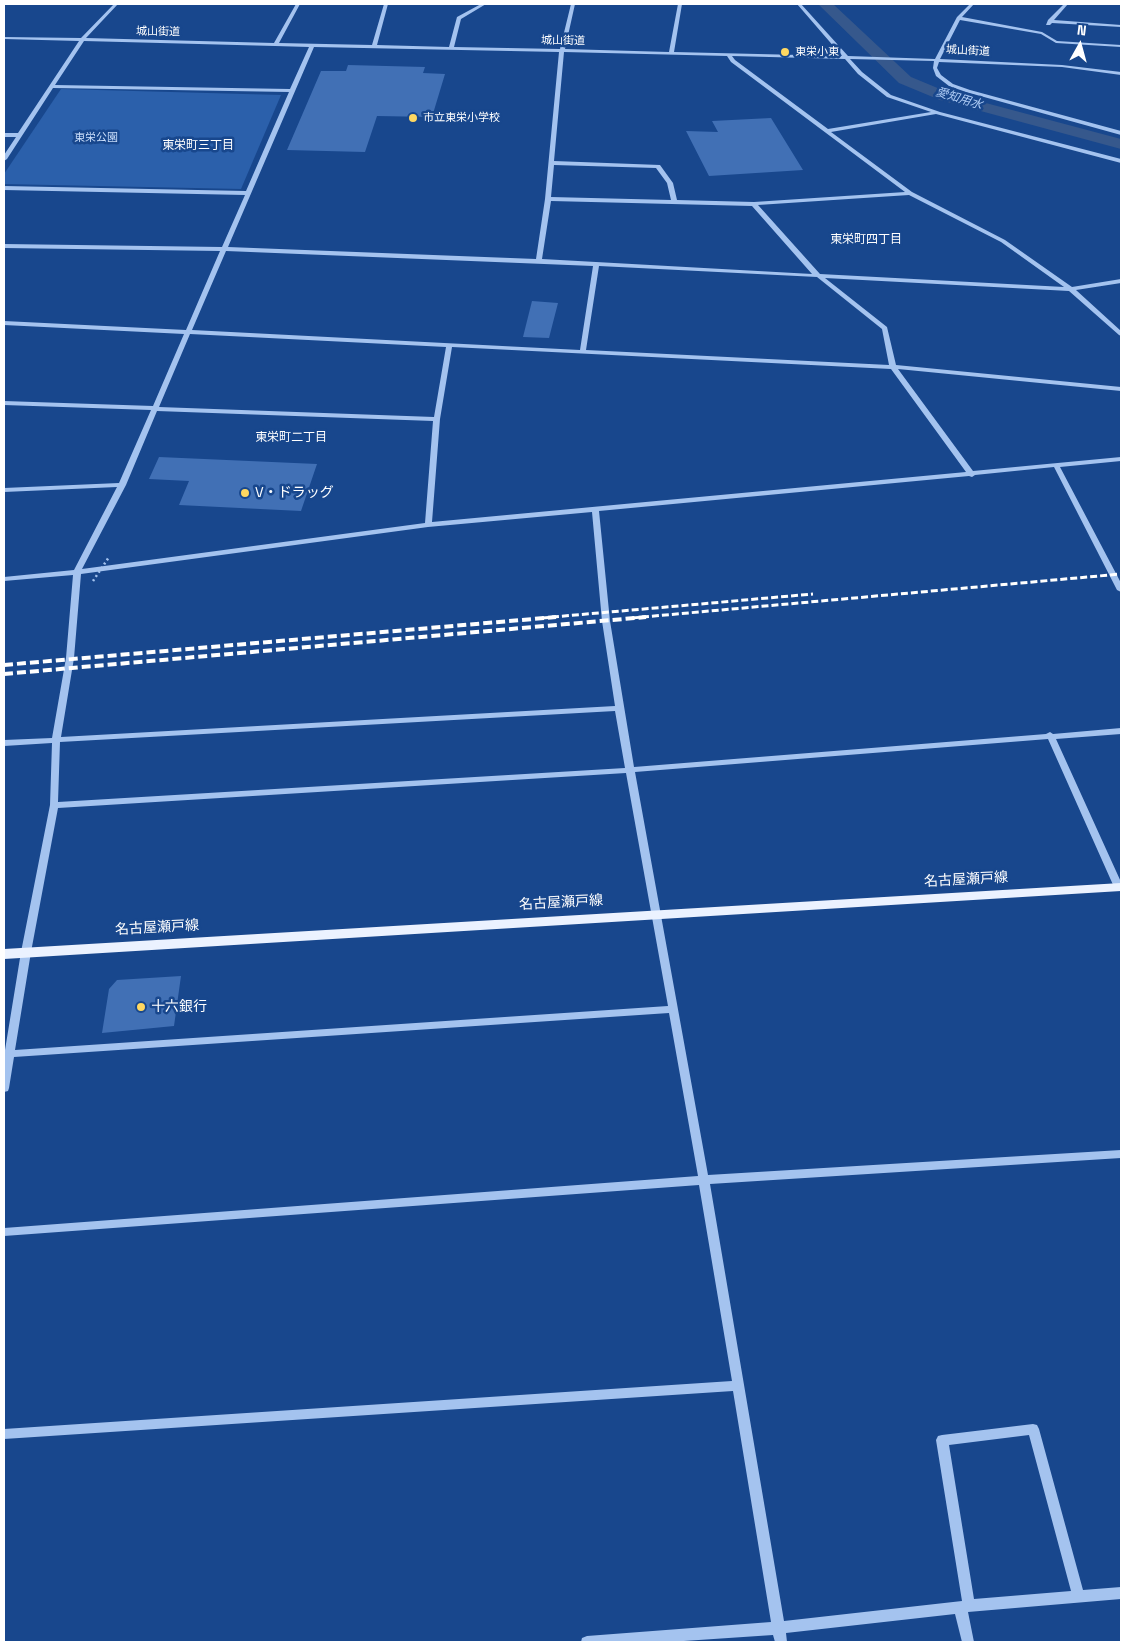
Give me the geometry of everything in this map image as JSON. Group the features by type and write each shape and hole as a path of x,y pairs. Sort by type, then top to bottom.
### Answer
{"main road":[{"name":"名古屋瀬戸線","path":"4,954 1120,887"}],"street":[{"path":"4,159 82,40 116,4"},
{"path":"275,44 298,4"},
{"path":"374,47 386,4"},
{"path":"451,48 459,18 484,4"},
{"path":"539,261 548,199 562,51 572,4"},
{"path":"671,53 680,4"},
{"path":"799,4 860,72 889,96 938,113 1121,161"},
{"path":"972,4 959,18 937,60 935,68 939,76 959,88 1121,133"},
{"path":"1042,33 1066,4"},
{"path":"959,18 1042,33 1056,42 1121,46"},
{"path":"1050,21 1121,26"},
{"name":"城山街道","path":"4,38 913,59 1062,66 1121,74"},
{"path":"4,1088 7,1054 54,805 56,740 70,658 78,572 122,485 312,45"},
{"path":"729,55 733,61 910,193 1003,241 1071,289 1121,334"},
{"path":"52,86 292,91"},
{"path":"827,131 938,113"},
{"path":"4,135 20,135"},
{"path":"551,163 658,166 670,183 674,201"},
{"path":"4,188 249,193"},
{"path":"548,199 754,204 910,193"},
{"path":"754,204 816,274 885,328 893,367 972,475"},
{"path":"4,246 224,249 539,261 816,274 1071,289 1121,281"},
{"path":"583,350 596,264"},
{"path":"4,323 449,346 583,350 893,367 1121,389"},
{"path":"428,525 437,420 449,346"},
{"path":"4,403 437,420"},
{"path":"4,579 78,572 428,525 595,508 972,475 1121,459"},
{"path":"1056,465 1121,590"},
{"path":"4,490 122,485"},
{"path":"595,508 606,621 619,708 704,1180 781,1642"},
{"path":"4,743 619,708"},
{"path":"54,805 630,770 1050,735 1121,731"},
{"path":"1050,735 1120,887"},
{"path":"7,1054 674,1009"},
{"path":"4,1232 704,1180 1121,1154"},
{"path":"4,1434 738,1386"},
{"path":"968,1642 942,1440 1033,1429 1079,1597"},
{"path":"587,1642 778,1628 964,1606 1121,1593"}],"path":[{"path":"92,581 109,557"}],"green space":[{"name":"東栄公園","path":"61,89 281,95 241,189 4,184 4,174"}],"building":[{"path":"348,65 425,67 423,73 445,74 432,117 377,116 365,152 287,150 321,71 346,71"},
{"path":"771,118 803,170 709,176 686,131 718,132 712,121"},
{"path":"532,301 558,303 549,338 523,337"},
{"name":"V・ドラッグ","path":"159,457 317,464 301,511 179,505 189,481 149,479"},
{"name":"十六銀行","path":"181,976 174,1026 102,1033 109,989 117,980"}],"waterway":[{"name":"愛知用水","path":"825,4 905,80 946,97 1121,144"}],"railway":[{"path":"632,618 1121,574"},
{"path":"542,618 813,594"},
{"path":"4,665 556,617"},
{"path":"4,674 646,617"}],"place":[{"name":"東栄小東","path":"785,52"},
{"name":"市立東栄小学校","path":"413,118"},
{"name":"V・ドラッグ","path":"245,493"},
{"name":"十六銀行","path":"141,1007"}],"district":[{"name":"東栄町三丁目","path":"198,146"},
{"name":"東栄町四丁目","path":"866,240"},
{"name":"東栄町二丁目","path":"291,438"}]}
